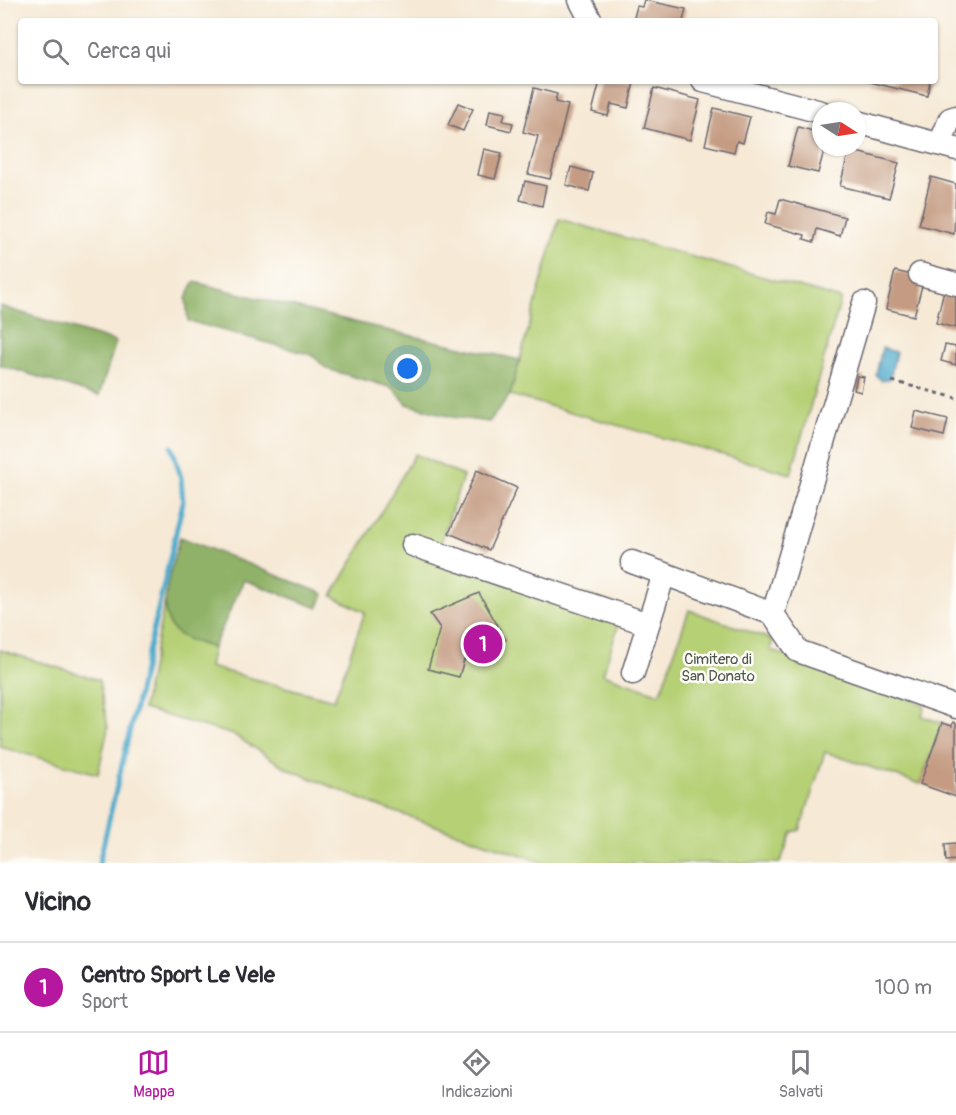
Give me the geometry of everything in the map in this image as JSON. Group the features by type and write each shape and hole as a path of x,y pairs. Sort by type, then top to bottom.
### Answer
{"street":[{"path":"580,0 589,18"},
{"path":"714,84 812,110"},
{"path":"866,124 948,146 950,119 956,117"},
{"path":"920,273 956,284"},
{"path":"773,614 864,303"},
{"path":"412,545 648,624"},
{"path":"632,562 773,614 798,651 956,707"},
{"path":"633,673 664,574"}],"path":[{"path":"892,381 956,398"}],"green space":[{"path":"559,219 841,299 791,474 510,395"},
{"path":"194,282 395,332 520,360 510,395 489,422 452,417 407,404 393,388 327,369 312,355 188,321 186,299"},
{"path":"0,306 116,342 99,396 0,365"},
{"name":"Cimitero di San Donato","path":"415,454 463,476 440,545 624,607 603,674 660,694 689,610 773,640 770,650 925,705 922,716 942,723 920,784 825,752 800,830 792,832 780,863 544,863 378,806 286,768 234,735 143,709 165,601 169,622 178,634 213,648 209,667 334,700 365,612 332,596"},
{"path":"180,537 324,594 318,608 244,580 213,648 186,639 170,625 165,602"},
{"path":"0,650 99,680 108,728 98,774 0,747"}],"water":[{"path":"882,348 896,352 890,379 882,381 876,375"}],"building":[{"path":"644,0 686,9 684,18 634,18 637,6 642,7"},
{"path":"599,84 634,84 628,108 611,104 608,116 592,112"},
{"path":"878,84 929,84 927,96"},
{"path":"534,88 557,94 555,102 568,105 550,179 528,174 538,136 523,132"},
{"path":"654,88 700,100 690,140 644,128"},
{"path":"458,103 473,109 463,131 448,125"},
{"path":"714,108 750,117 743,143 737,141 734,152 705,145"},
{"path":"490,110 505,113 503,121 513,123 511,131 487,125"},
{"path":"798,127 812,131 812,156 823,156 818,173 788,166"},
{"path":"484,149 502,153 495,179 478,175"},
{"path":"866,154 899,163 889,198 840,186 848,156"},
{"path":"571,167 593,173 589,191 566,185"},
{"path":"931,177 956,184 954,234 919,225"},
{"path":"525,181 546,186 542,206 520,200"},
{"path":"780,199 845,217 840,236 817,229 814,242 804,239 805,235 765,224 768,212 776,214"},
{"path":"895,271 924,278 914,316 886,309"},
{"path":"945,286 956,289 956,328 936,323"},
{"path":"945,345 956,347 956,365 941,361"},
{"path":"857,376 864,377 861,392 854,390"},
{"path":"916,411 948,419 944,436 912,428"},
{"path":"477,470 517,488 489,550 449,533"},
{"path":"479,593 506,640 464,660 459,677 428,669 440,628 430,614"},
{"path":"953,722 956,724 956,797 920,784 942,723 952,726"},
{"path":"956,843 956,860 946,861 945,844"}],"waterway":[{"path":"99,863 183,502 181,478 172,447"}],"place":[{"name":"Centro Sport Le Vele","path":"483,644"}]}
